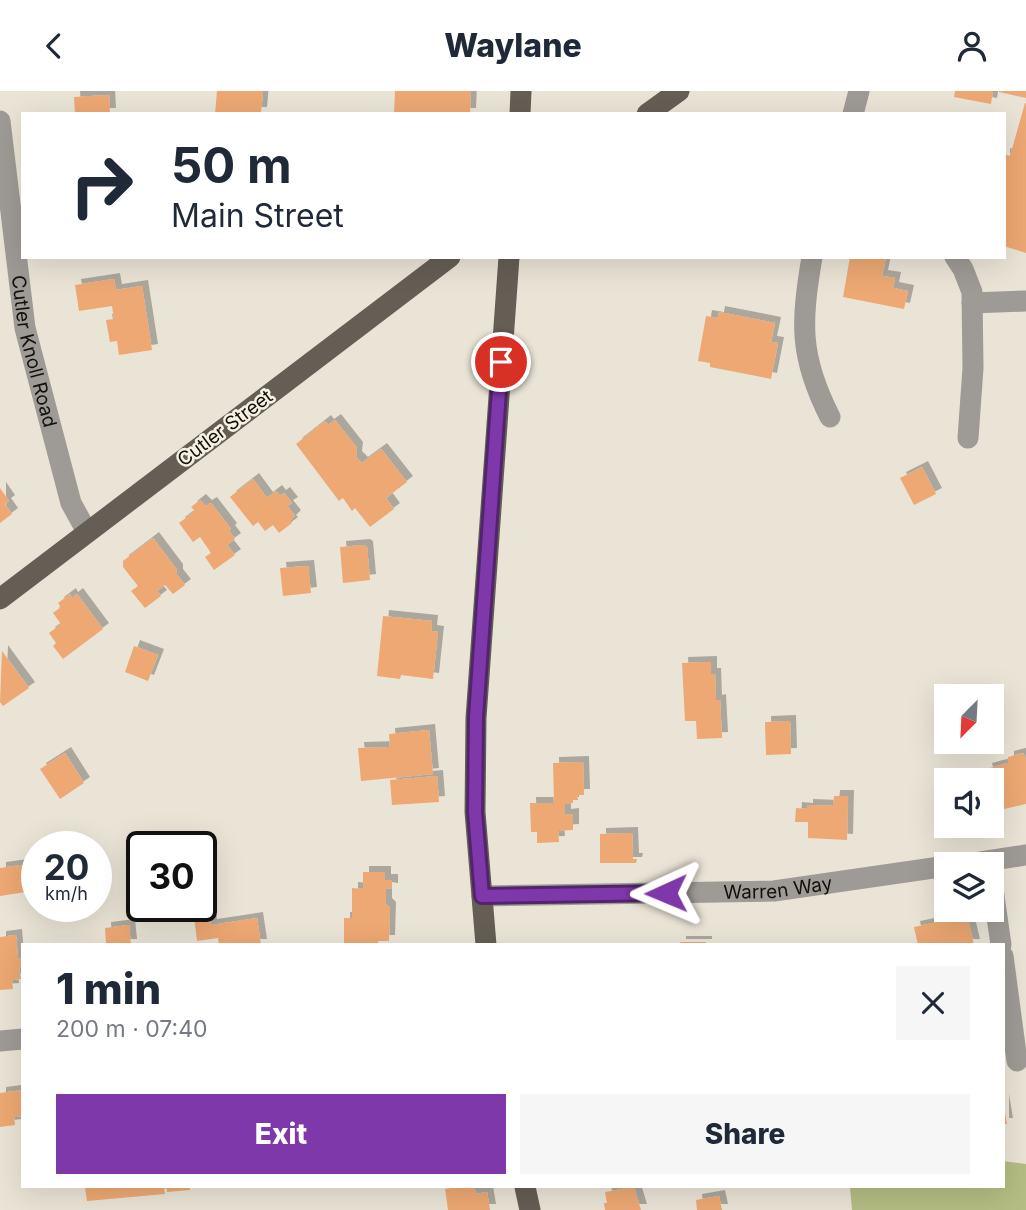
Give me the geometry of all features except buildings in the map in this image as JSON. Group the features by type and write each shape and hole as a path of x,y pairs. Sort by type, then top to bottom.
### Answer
{"main road":[{"path":"520,112 521,91"},
{"path":"650,112 679,91"},
{"name":"Cutler Street","path":"0,599 447,259"},
{"path":"486,943 475,812 476,717 509,259"},
{"path":"526,1188 530,1210"}],"street":[{"path":"854,112 859,91"},
{"name":"Cutler Knoll Road","path":"0,121 8,261 71,503 87,532"},
{"path":"812,259 806,295 804,341 815,387 831,417"},
{"path":"956,259 972,292 973,367 968,438"},
{"path":"972,303 1026,301"},
{"path":"1004,864 1026,855"},
{"name":"Warren Way","path":"482,896 774,891 934,868"},
{"path":"998,922 1001,943"},
{"path":"1005,971 1017,1061"},
{"path":"0,1041 21,1039"}],"green space":[{"path":"1005,1161 1026,1164 1026,1210 852,1210 850,1188 1005,1188"}],"route":[{"path":"501,362 476,717 475,812 482,896 666,893"}]}
